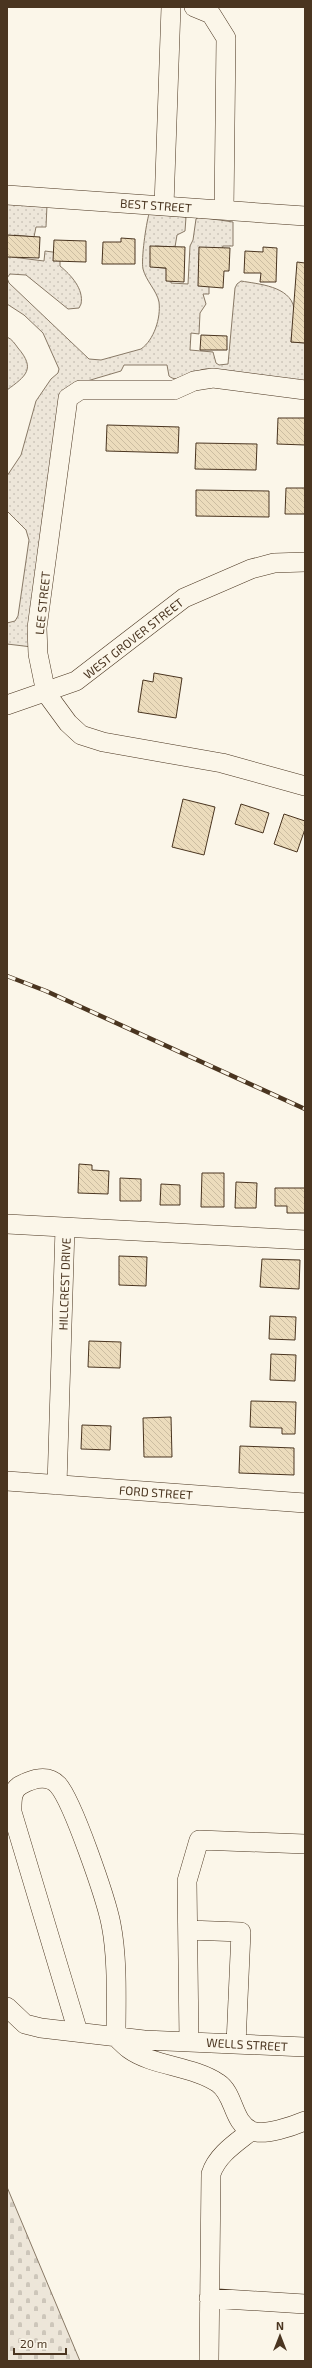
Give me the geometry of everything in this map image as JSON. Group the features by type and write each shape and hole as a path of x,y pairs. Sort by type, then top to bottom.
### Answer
{"street":[{"path":"164,206 171,7"},
{"path":"194,7 211,14 226,38 224,210"},
{"name":"BEST STREET","path":"7,195 305,216"},
{"name":"LEE STREET","path":"305,390 214,378 194,381 174,390 80,390 68,398 37,628 38,654 46,693 68,723 90,739 222,763 305,786"},
{"name":"WEST GROVER STREET","path":"7,706 76,681 94,669 152,621 184,598 251,569 274,563 305,562"},
{"path":"7,1224 65,1228"},
{"name":"HILLCREST DRIVE","path":"57,1485 65,1228 305,1240"},
{"name":"FORD STREET","path":"7,1481 305,1503"},
{"path":"78,2032 12,1812 12,1796 18,1786 40,1778 48,1778 58,1785 71,1810 103,1895 111,1924 116,1976 116,2037 130,2050 205,2076 218,2083 226,2090 244,2126 251,2131"},
{"path":"189,2041 187,1881 199,1840 305,1844"},
{"path":"188,1930 240,1932 236,2044"},
{"name":"WELLS STREET","path":"7,2007 25,2024 41,2028 144,2040 305,2047"},
{"path":"209,2361 211,2174 214,2165 222,2156 251,2131 285,2129 305,2121"},
{"path":"209,2298 305,2304"}],"green space":[{"path":"7,203 47,205 46,227 36,227 34,237 14,235 12,257 44,261 45,251 60,253 60,266 76,283 81,293 81,304 79,308 68,309 26,275 10,274 7,278"},
{"path":"149,214 186,217 185,231 177,235 175,247 155,246 154,267 171,269 171,283 188,284 190,246 193,240 196,219 199,217 233,222 233,246 223,246 209,286 209,294 203,294 206,304 200,313 199,334 191,333 190,350 213,352 216,363 219,365 228,364 235,288 241,281 272,287 286,295 294,308 291,342 305,343 305,381 206,369 177,379 169,376 167,365 124,365 121,371 77,384 32,647 7,644 7,623 15,621 18,616 29,540 26,530 7,511 7,476 21,455 36,401 51,379 58,373 59,369 43,333 24,315 7,304 7,278 9,283 89,359 101,360 141,349 150,340 158,322 158,298 146,278 143,269 144,242"},
{"path":"7,337 13,342 27,361 27,367 24,376 7,390"},
{"path":"7,2187 80,2361 7,2361"}],"building":[{"path":"7,235 40,237 39,258 7,257"},
{"path":"121,238 135,239 135,264 102,264 103,242 121,242"},
{"path":"54,240 86,241 86,262 53,261"},
{"path":"150,246 185,247 184,282 166,281 166,268 150,267"},
{"path":"199,247 230,248 229,271 224,271 223,288 198,286"},
{"path":"263,247 277,248 276,282 260,282 261,273 244,273 245,251 263,252"},
{"path":"297,262 305,263 305,343 291,342"},
{"path":"201,335 227,336 227,350 200,350"},
{"path":"278,418 305,418 305,445 277,444"},
{"path":"107,425 179,427 178,453 106,451"},
{"path":"196,443 257,444 256,470 195,469"},
{"path":"286,488 305,488 305,514 285,514"},
{"path":"196,490 269,491 269,517 196,516"},
{"path":"154,673 182,678 176,718 138,712 143,680 153,682"},
{"path":"183,799 215,807 204,855 172,847"},
{"path":"241,804 269,813 263,833 235,824"},
{"path":"284,814 305,821 305,829 297,852 274,844"},
{"path":"79,1164 92,1165 92,1170 109,1171 108,1194 78,1193"},
{"path":"202,1173 224,1173 224,1207 201,1207"},
{"path":"120,1178 141,1179 141,1201 120,1201"},
{"path":"236,1182 257,1183 256,1208 235,1208"},
{"path":"161,1184 180,1185 180,1205 160,1205"},
{"path":"275,1188 305,1188 305,1213 287,1213 287,1206 275,1206"},
{"path":"119,1256 147,1257 146,1286 119,1285"},
{"path":"262,1259 300,1260 299,1289 260,1287"},
{"path":"270,1316 296,1317 295,1340 269,1339"},
{"path":"89,1341 121,1342 120,1368 88,1367"},
{"path":"271,1354 296,1355 295,1381 270,1380"},
{"path":"251,1401 296,1402 295,1434 282,1434 282,1428 250,1427"},
{"path":"171,1417 172,1457 144,1457 143,1418"},
{"path":"82,1425 111,1426 110,1450 81,1449"},
{"path":"240,1446 294,1448 294,1475 239,1473"}],"railway":[{"path":"7,976 46,991 305,1109"}]}
